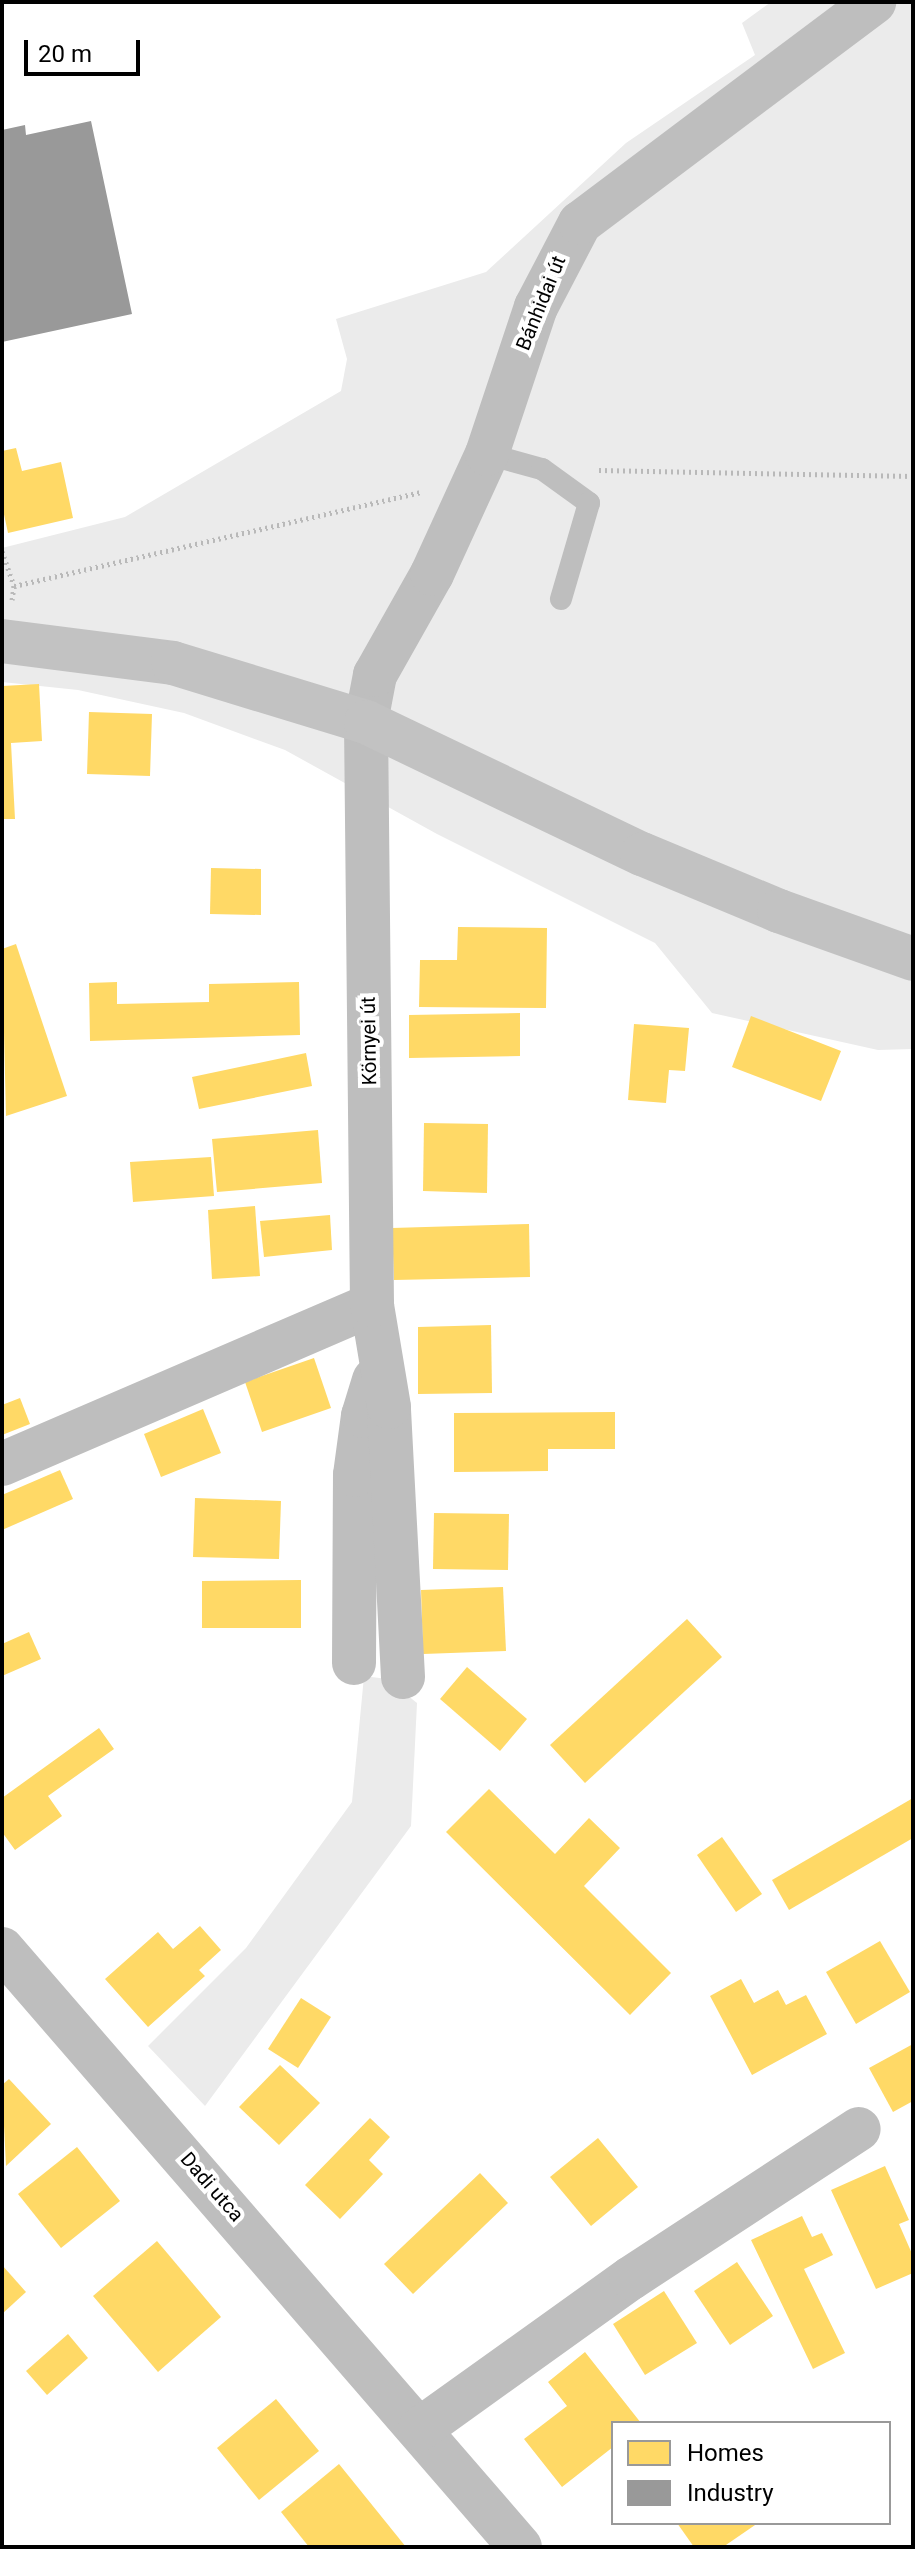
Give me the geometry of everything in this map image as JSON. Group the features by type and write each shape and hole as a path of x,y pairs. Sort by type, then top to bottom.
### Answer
{"main road":[{"path":"5,641 173,663 366,722 642,854 913,959"}],"street":[{"name":"Bánhidai út","path":"366,722 375,675 432,574 480,467 536,307 580,223 874,2"},
{"name":"Környei út","path":"366,722 372,1305 389,1407 403,1677"},
{"path":"2,1464 372,1305"},
{"name":"Környei út","path":"354,1663 355,1475 363,1416 381,1359"},
{"name":"Dadi utca","path":"2,1949 520,2547"},
{"path":"420,2429 631,2278 859,2129"}],"lane":[{"path":"480,467 542,469 589,503 561,599"}],"path":[{"path":"14,586 480,467"},
{"path":"542,469 913,476"},
{"path":"2,551 14,586 5,641"}],"shaded area":[{"path":"771,2 913,2 913,1049 878,1050 712,1013 655,943 437,834 285,750 184,713 78,690 2,682 2,548 125,517 341,391 347,359 336,319 486,272 626,143 755,55 742,23"},
{"path":"364,1676 387,1679 417,1703 411,1826 205,2106 148,2046 246,1948 352,1802"}],"building: Homes":[{"path":"16,448 22,471 61,462 73,518 8,533 2,505 2,451"},
{"path":"39,684 42,741 11,743 15,819 2,819 2,686"},
{"path":"89,712 152,714 150,776 87,774"},
{"path":"211,868 261,869 261,915 210,914"},
{"path":"458,927 547,928 546,1008 419,1007 420,960 457,960"},
{"path":"16,944 67,1096 6,1116 2,949"},
{"path":"117,982 117,1004 209,1002 209,984 299,982 300,1035 90,1041 89,983"},
{"path":"520,1013 520,1056 409,1058 409,1015"},
{"path":"751,1016 841,1051 821,1101 732,1067"},
{"path":"634,1024 689,1028 685,1071 669,1070 666,1103 628,1100"},
{"path":"306,1053 312,1086 199,1109 192,1077"},
{"path":"424,1123 488,1124 487,1193 423,1191"},
{"path":"318,1130 322,1183 217,1192 212,1139"},
{"path":"211,1157 214,1196 133,1202 130,1162"},
{"path":"255,1206 260,1276 212,1279 208,1210"},
{"path":"330,1215 332,1250 264,1257 260,1221"},
{"path":"529,1224 530,1277 394,1280 392,1228"},
{"path":"491,1325 492,1393 418,1394 418,1327"},
{"path":"314,1358 331,1408 262,1432 245,1382"},
{"path":"20,1398 30,1424 2,1435 2,1405"},
{"path":"203,1409 221,1453 161,1477 144,1434"},
{"path":"615,1412 615,1449 548,1449 548,1471 454,1472 454,1413"},
{"path":"60,1470 73,1499 2,1530 2,1495"},
{"path":"195,1498 281,1501 279,1559 193,1557"},
{"path":"434,1513 509,1514 508,1570 433,1569"},
{"path":"301,1580 301,1628 202,1628 202,1581"},
{"path":"503,1587 506,1651 423,1654 421,1590"},
{"path":"687,1619 722,1657 585,1783 550,1745"},
{"path":"29,1632 41,1659 2,1676 2,1644"},
{"path":"467,1667 527,1719 500,1751 440,1699"},
{"path":"99,1728 114,1749 48,1796 62,1816 15,1850 2,1832 2,1798"},
{"path":"489,1789 555,1854 589,1818 620,1848 584,1886 671,1973 630,2015 446,1832"},
{"path":"913,1798 913,1838 789,1910 772,1880"},
{"path":"722,1837 762,1894 736,1912 697,1855"},
{"path":"200,1926 221,1950 199,1970 205,1976 148,2027 105,1979 158,1932 173,1949"},
{"path":"880,1941 910,1992 856,2024 826,1972"},
{"path":"741,1979 754,2003 778,1990 786,2005 806,1995 827,2034 752,2075 710,1996"},
{"path":"301,1998 331,2017 298,2068 268,2049"},
{"path":"913,2044 913,2101 893,2112 869,2068"},
{"path":"280,2065 320,2103 279,2145 239,2107"},
{"path":"9,2079 51,2124 6,2166 2,2085"},
{"path":"370,2118 390,2137 369,2160 383,2174 340,2219 305,2185"},
{"path":"598,2138 638,2187 591,2226 550,2177"},
{"path":"77,2147 120,2201 61,2248 18,2194"},
{"path":"885,2166 909,2220 899,2224 913,2256 913,2273 876,2289 831,2190"},
{"path":"480,2173 508,2203 413,2294 384,2264"},
{"path":"802,2216 812,2237 822,2233 833,2255 804,2269 845,2353 813,2369 751,2240"},
{"path":"157,2241 221,2317 158,2372 93,2296"},
{"path":"737,2262 773,2316 730,2345 694,2291"},
{"path":"2,2265 26,2292 2,2314"},
{"path":"664,2291 697,2343 645,2375 613,2324"},
{"path":"68,2334 88,2358 47,2395 26,2371"},
{"path":"585,2352 639,2421 611,2421 611,2449 562,2487 524,2439 567,2406 548,2382"},
{"path":"276,2399 319,2451 259,2500 217,2448"},
{"path":"339,2464 406,2547 309,2547 281,2512"},
{"path":"678,2525 755,2525 723,2547 694,2547"}],"building: Industry":[{"path":"91,121 132,314 2,342 2,130 25,125 26,135"}]}
